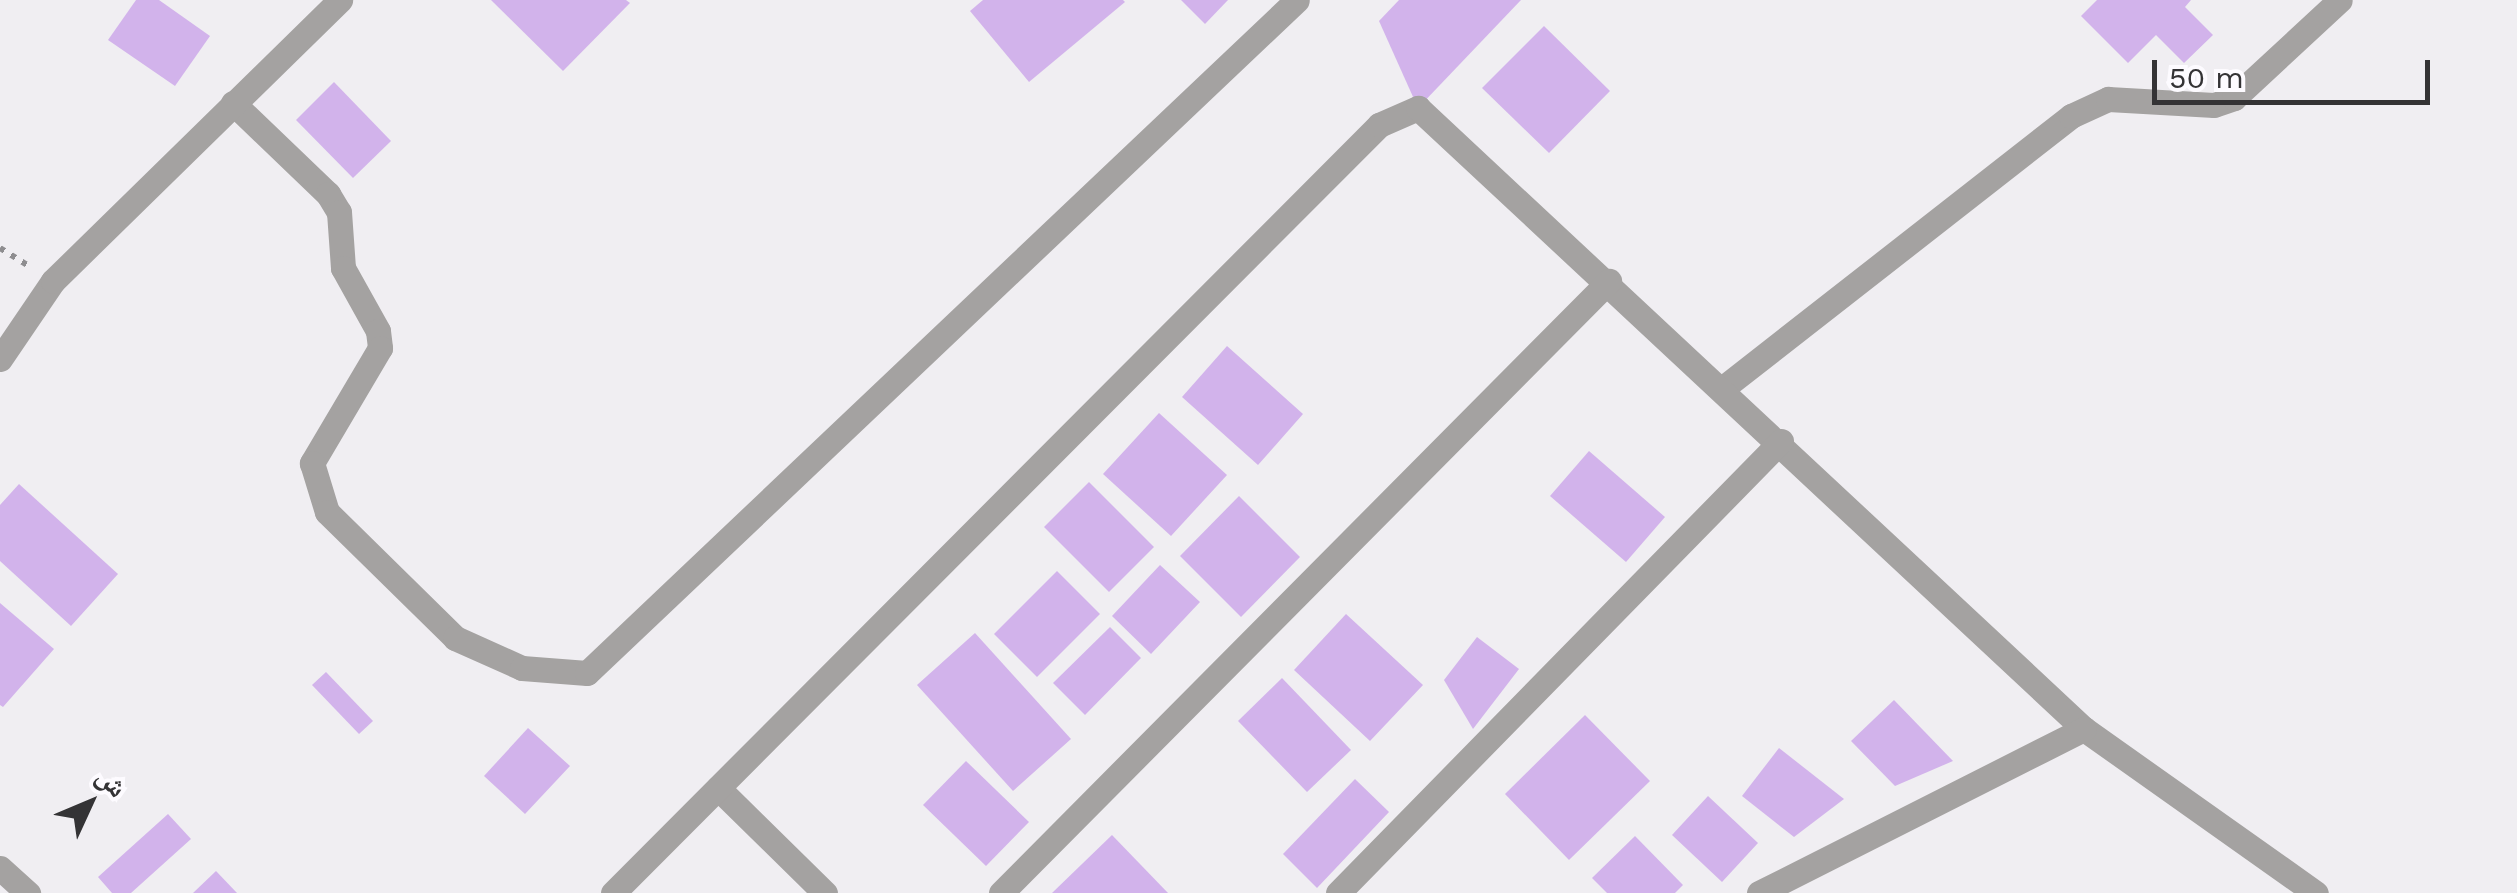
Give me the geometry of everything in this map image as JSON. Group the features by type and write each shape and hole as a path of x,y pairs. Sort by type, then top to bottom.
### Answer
{"street":[{"path":"0,359 53,281 340,0"},
{"path":"233,104 328,194 338,212 343,268 378,331 380,348 312,462 327,512 455,638 522,668 587,673 1297,0"},
{"path":"1723,388 2071,116 2108,99 2214,106 2234,98 2340,0"},
{"path":"614,893 1402,109 1428,112 2084,728 2316,893"},
{"path":"1001,893 1610,282"},
{"path":"1338,893 1780,441"},
{"path":"1759,893 2084,728"},
{"path":"718,788 825,893"},
{"path":"0,868 28,893"}],"building":[{"path":"136,0 159,0 210,36 175,86 108,40"},
{"path":"491,0 626,0 630,3 563,71"},
{"path":"983,0 1125,2 1029,82 970,11"},
{"path":"1181,0 1228,0 1205,24"},
{"path":"1399,0 1521,0 1418,108 1379,21"},
{"path":"2097,0 2191,0 2185,7 2213,35 2184,63 2156,35 2128,63 2081,16"},
{"path":"1544,26 1610,91 1549,153 1482,88"},
{"path":"334,82 391,141 353,178 296,120"},
{"path":"1227,346 1303,414 1258,465 1182,397"},
{"path":"1159,413 1227,475 1171,536 1103,474"},
{"path":"1589,451 1665,517 1626,562 1550,496"},
{"path":"1089,482 1154,547 1109,592 1044,527"},
{"path":"19,484 118,574 71,626 0,561 0,505"},
{"path":"1239,496 1300,557 1241,617 1180,556"},
{"path":"1160,565 1200,602 1151,654 1112,616"},
{"path":"1057,571 1100,614 1037,677 994,634"},
{"path":"0,603 54,649 3,707 0,705"},
{"path":"1346,614 1423,685 1370,741 1294,670"},
{"path":"1110,627 1141,658 1085,715 1053,683"},
{"path":"975,633 1071,739 1013,791 917,685"},
{"path":"1477,637 1519,669 1473,729 1444,680"},
{"path":"326,672 373,721 359,734 312,685"},
{"path":"1282,678 1351,750 1307,792 1238,721"},
{"path":"1894,700 1953,761 1895,786 1851,741"},
{"path":"1585,715 1650,781 1569,860 1505,794"},
{"path":"528,728 570,766 525,814 484,776"},
{"path":"1779,748 1844,799 1794,837 1742,796"},
{"path":"966,761 1029,822 986,866 923,805"},
{"path":"1355,779 1389,812 1317,888 1283,854"},
{"path":"1708,796 1758,843 1722,882 1672,835"},
{"path":"168,814 191,839 131,893 112,893 98,877"},
{"path":"1112,835 1168,893 1052,893"},
{"path":"1635,836 1683,885 1675,893 1607,893 1592,878"},
{"path":"216,871 237,893 193,893"}]}
